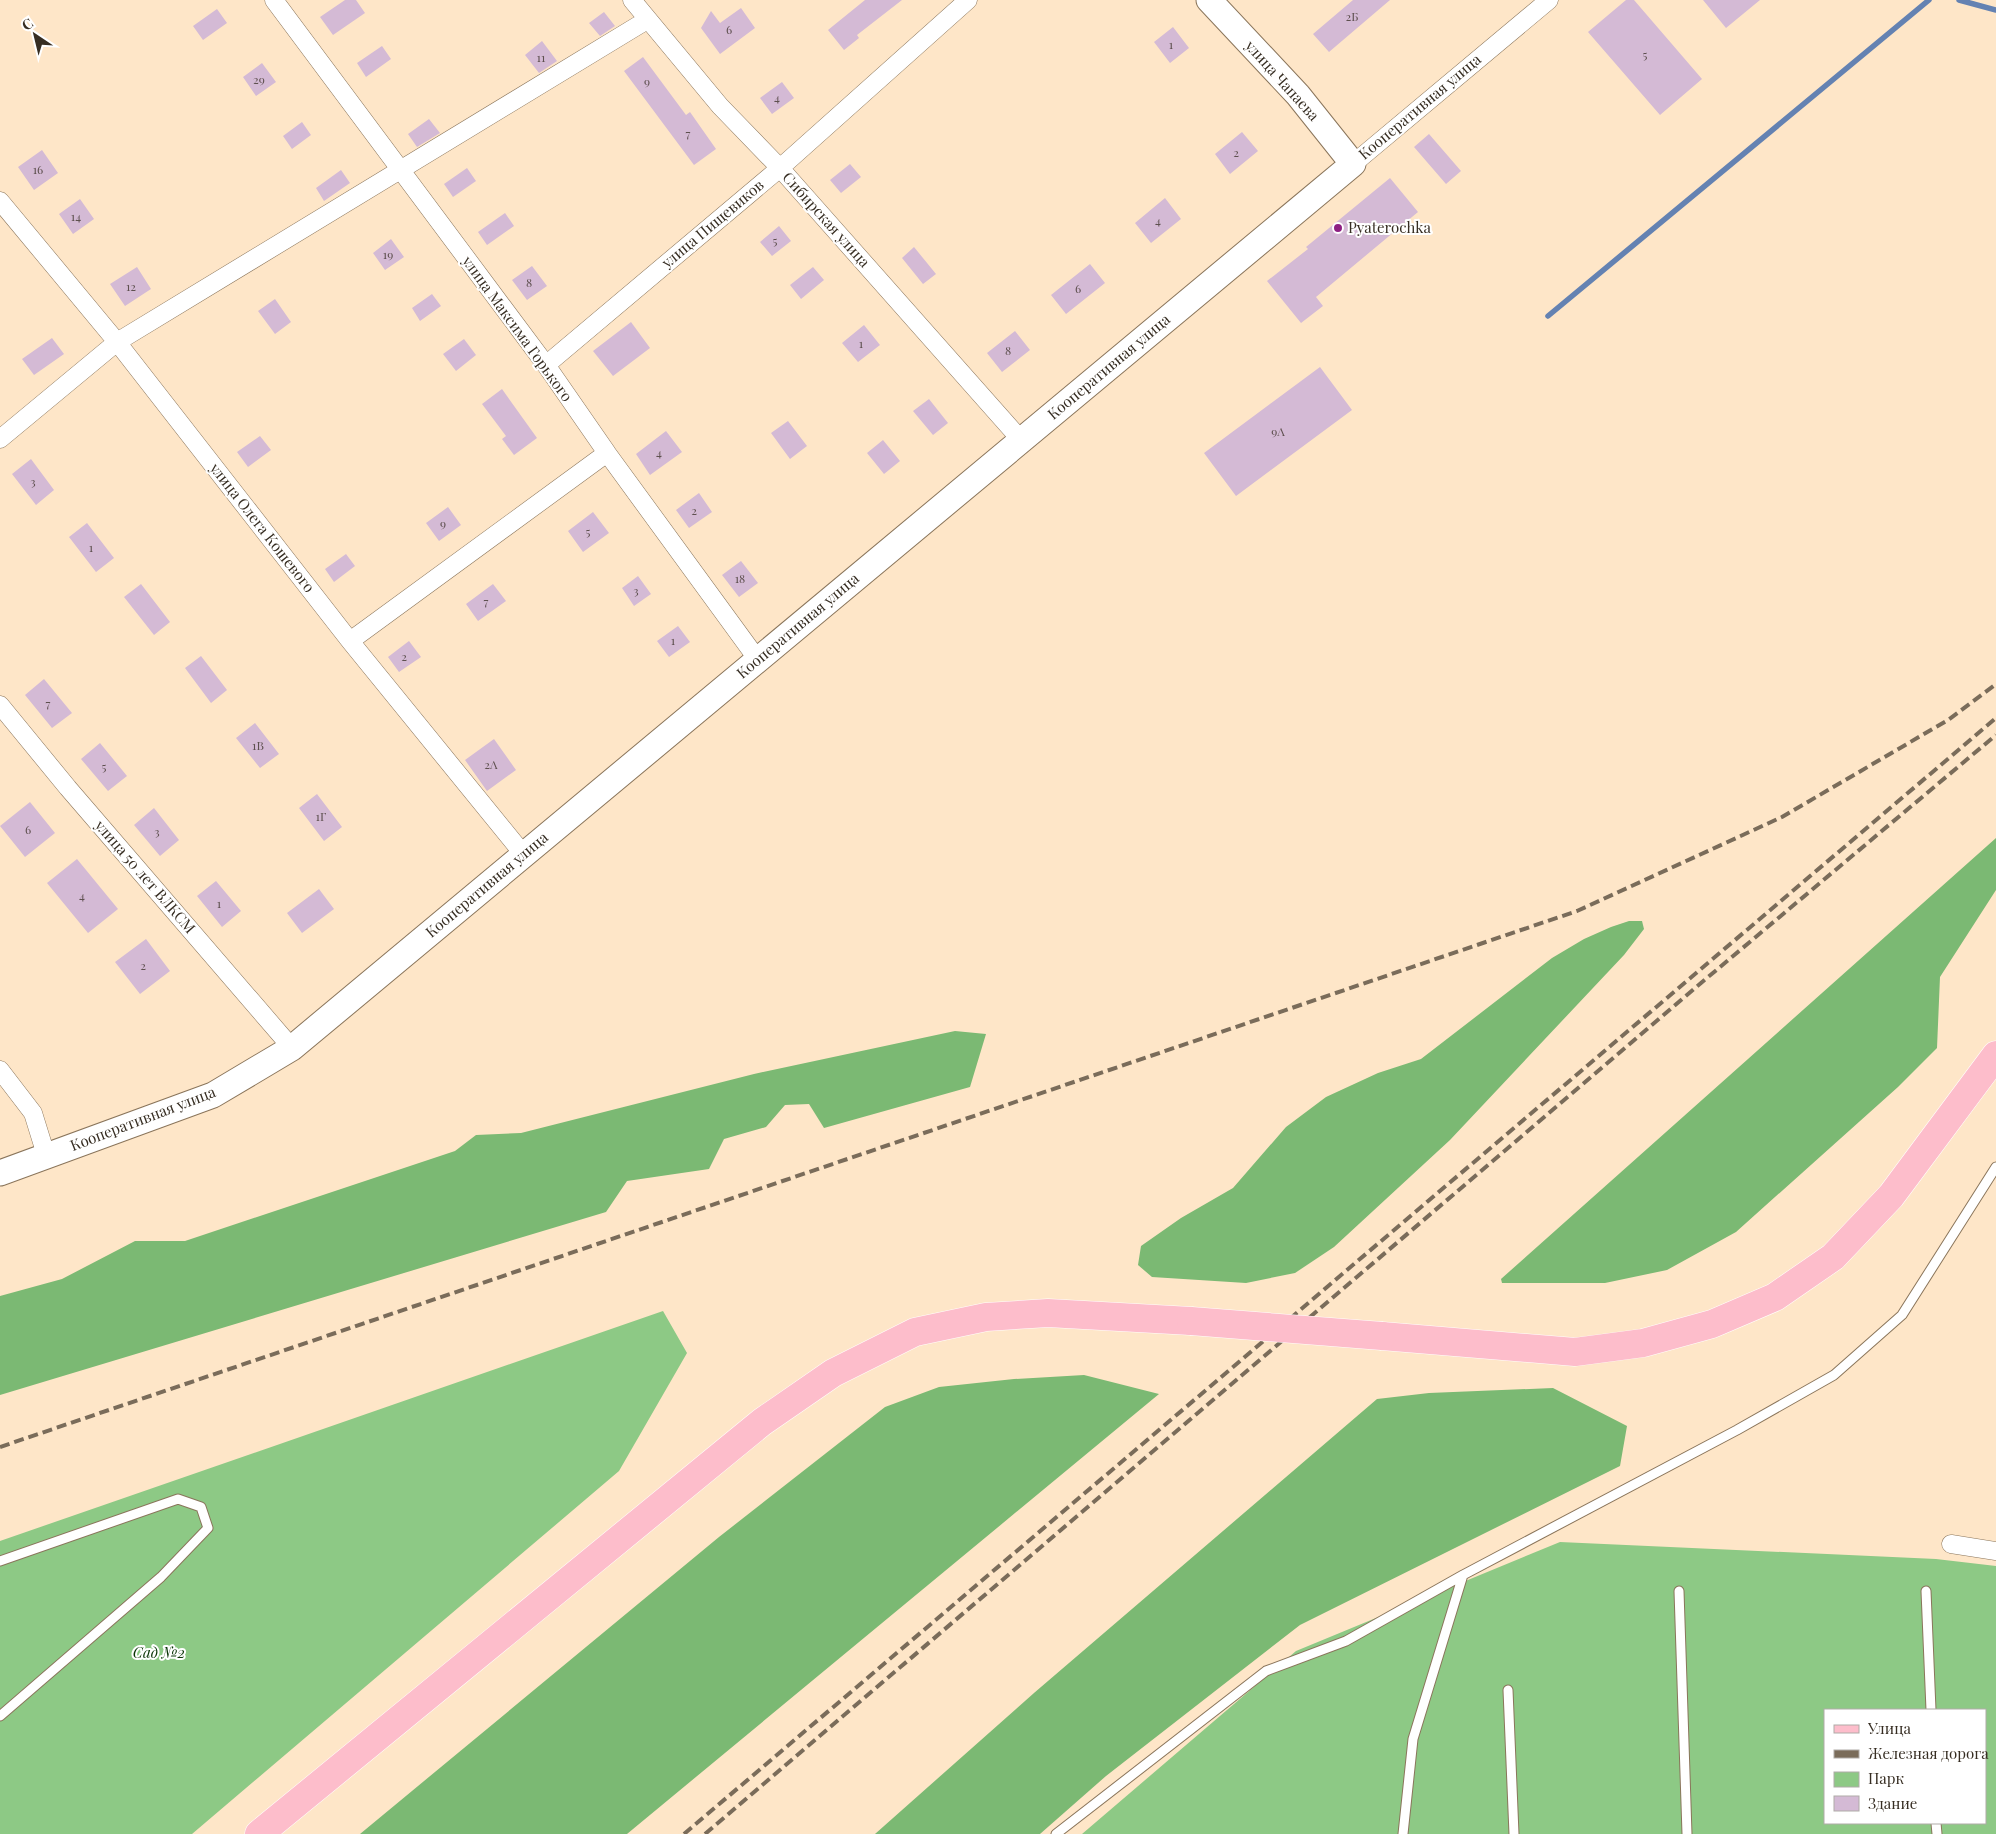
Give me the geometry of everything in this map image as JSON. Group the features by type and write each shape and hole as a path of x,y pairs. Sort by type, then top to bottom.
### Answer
{"main road":[{"name":"улица Чапаева","path":"1209,0 1298,95 1353,164"},
{"name":"Кооперативная улица","path":"0,1173 213,1095 292,1048 1353,164"},
{"path":"259,1834 762,1422 833,1372 915,1332 986,1317 1048,1313 1191,1320 1575,1352 1643,1343 1712,1324 1775,1297 1833,1257 1891,1196 1996,1054"}],"street":[{"name":"улица Максима Горького","path":"274,0 399,171 546,365 607,453 758,660"},
{"name":"Сибирская улица","path":"632,0 720,106 780,168 1021,440"},
{"name":"улица Пищевиков","path":"546,365 780,168 968,0"},
{"name":"Кооперативная улица","path":"1353,164 1549,0"},
{"path":"0,439 117,342 648,20"},
{"name":"улица Олега Кошевого","path":"0,201 117,342 350,641 524,855"},
{"path":"350,641 607,453"},
{"name":"улица 50 лет ВЛКСМ","path":"0,705 68,788 292,1048"},
{"path":"0,1070 33,1113 46,1156"},
{"path":"1951,1544 1996,1551"}],"lane":[{"path":"1056,1834 1266,1672 1346,1641 1463,1575 1737,1430 1834,1375 1902,1315 1996,1167"},
{"path":"0,1561 178,1499 201,1507 208,1528 161,1576 0,1716"},
{"path":"1403,1834 1413,1739 1463,1575"},
{"path":"1679,1591 1687,1834"},
{"path":"1926,1591 1931,1709"},
{"path":"1508,1690 1514,1834"}],"green space":[{"path":"1996,838 1996,890 1940,977 1937,1048 1898,1087 1736,1232 1667,1270 1605,1283 1502,1283 1501,1279"},
{"path":"1629,921 1642,921 1644,929 1624,955 1450,1140 1334,1247 1295,1273 1246,1283 1152,1277 1138,1265 1141,1246 1181,1218 1233,1188 1286,1127 1326,1097 1378,1073 1421,1059 1552,958 1584,939"},
{"path":"955,1031 986,1034 970,1087 824,1128 809,1104 785,1105 766,1127 724,1139 709,1169 627,1181 606,1212 0,1395 0,1296 62,1279 135,1241 185,1241 455,1151 476,1135 521,1133 754,1074"},
{"name":"Сад №2","path":"663,1311 687,1353 619,1471 192,1834 0,1834 0,1541"},
{"path":"1084,1375 1159,1394 627,1834 360,1834 719,1537 885,1407 939,1387 1014,1379"},
{"path":"1553,1388 1627,1426 1620,1466 1300,1625 1106,1776 1040,1834 875,1834 1034,1693 1377,1399 1429,1393"},
{"path":"1560,1542 1936,1559 1996,1566 1996,1834 1082,1834 1296,1651"}],"building":[{"path":"345,0 356,0 365,13 333,35 320,17"},
{"path":"865,0 902,0 857,35 859,38 844,50 828,30"},
{"path":"1353,0 1390,0 1329,52 1313,34"},
{"path":"1626,0 1634,0 1702,79 1660,115 1588,32"},
{"path":"1703,0 1760,0 1726,28"},
{"path":"741,8 755,28 720,54 701,28 711,11 720,23"},
{"path":"217,9 227,23 203,40 193,26"},
{"path":"604,12 615,26 600,36 589,23"},
{"path":"1173,27 1189,48 1170,63 1154,42"},
{"path":"542,41 557,61 539,73 525,55"},
{"path":"382,46 391,59 366,77 357,63"},
{"path":"643,57 686,115 690,112 716,149 694,165 624,71"},
{"path":"262,63 276,82 256,96 243,77"},
{"path":"782,82 794,98 772,114 760,98"},
{"path":"429,119 440,133 417,147 408,134"},
{"path":"302,122 311,135 292,149 283,136"},
{"path":"1242,132 1258,151 1230,174 1215,154"},
{"path":"1429,134 1461,171 1446,184 1414,147"},
{"path":"42,150 58,173 34,190 18,167"},
{"path":"850,164 861,177 841,193 830,180"},
{"path":"467,168 476,181 453,197 444,184"},
{"path":"341,170 350,183 324,201 316,188"},
{"path":"1390,178 1418,212 1316,297 1323,306 1301,323 1267,281 1308,249 1306,247"},
{"path":"1165,198 1181,219 1151,243 1135,223"},
{"path":"80,199 94,219 73,234 59,214"},
{"path":"505,213 514,226 487,245 478,232"},
{"path":"779,226 791,241 772,256 760,242"},
{"path":"391,239 404,257 385,270 373,253"},
{"path":"914,247 936,274 923,284 902,258"},
{"path":"1090,264 1105,283 1066,314 1051,295"},
{"path":"532,266 547,286 527,300 512,280"},
{"path":"137,267 151,289 125,306 110,284"},
{"path":"813,267 824,280 801,299 790,285"},
{"path":"432,294 441,306 420,321 412,308"},
{"path":"275,299 291,322 275,334 258,311"},
{"path":"631,322 650,348 613,376 593,351"},
{"path":"864,325 880,345 858,362 842,343"},
{"path":"1015,331 1030,350 1002,372 987,353"},
{"path":"52,338 64,354 34,375 22,359"},
{"path":"464,339 476,355 456,371 443,354"},
{"path":"1320,367 1352,410 1236,496 1204,453"},
{"path":"502,389 537,438 514,455 502,439 506,436 482,404"},
{"path":"929,399 948,423 933,435 913,411"},
{"path":"788,421 807,446 790,459 771,433"},
{"path":"666,431 682,452 650,475 636,454"},
{"path":"260,436 271,450 248,467 237,452"},
{"path":"883,440 900,461 884,474 867,453"},
{"path":"31,459 54,490 36,505 12,474"},
{"path":"699,493 712,512 689,528 676,510"},
{"path":"448,507 461,525 439,541 426,523"},
{"path":"593,512 609,533 583,552 568,531"},
{"path":"87,523 114,558 96,572 69,537"},
{"path":"346,554 355,566 334,582 325,569"},
{"path":"741,561 758,583 739,597 722,575"},
{"path":"638,576 651,594 634,606 622,588"},
{"path":"141,584 170,622 154,635 124,597"},
{"path":"493,584 506,601 478,621 466,604"},
{"path":"678,626 690,642 669,657 657,641"},
{"path":"409,641 421,657 399,672 388,657"},
{"path":"201,656 227,690 211,703 185,668"},
{"path":"44,679 72,713 52,728 25,695"},
{"path":"255,723 279,754 260,768 236,738"},
{"path":"494,739 516,770 487,791 465,760"},
{"path":"100,743 127,776 108,791 81,759"},
{"path":"317,794 342,827 324,841 299,808"},
{"path":"30,802 55,833 25,857 0,826"},
{"path":"154,808 179,840 160,856 134,825"},
{"path":"77,859 118,909 88,933 47,883"},
{"path":"216,881 241,911 222,927 197,896"},
{"path":"319,889 334,909 302,933 287,913"},
{"path":"146,939 170,971 140,994 115,962"}],"waterway":[{"path":"1548,316 1929,0"},
{"path":"1959,0 1996,10"}],"railway":[{"path":"0,1447 1577,911 1782,817 1948,720 1996,684"},
{"path":"684,1834 1996,718"},
{"path":"705,1834 1701,983 1996,735"}],"place":[{"name":"Pyaterochka","path":"1338,228"}]}
